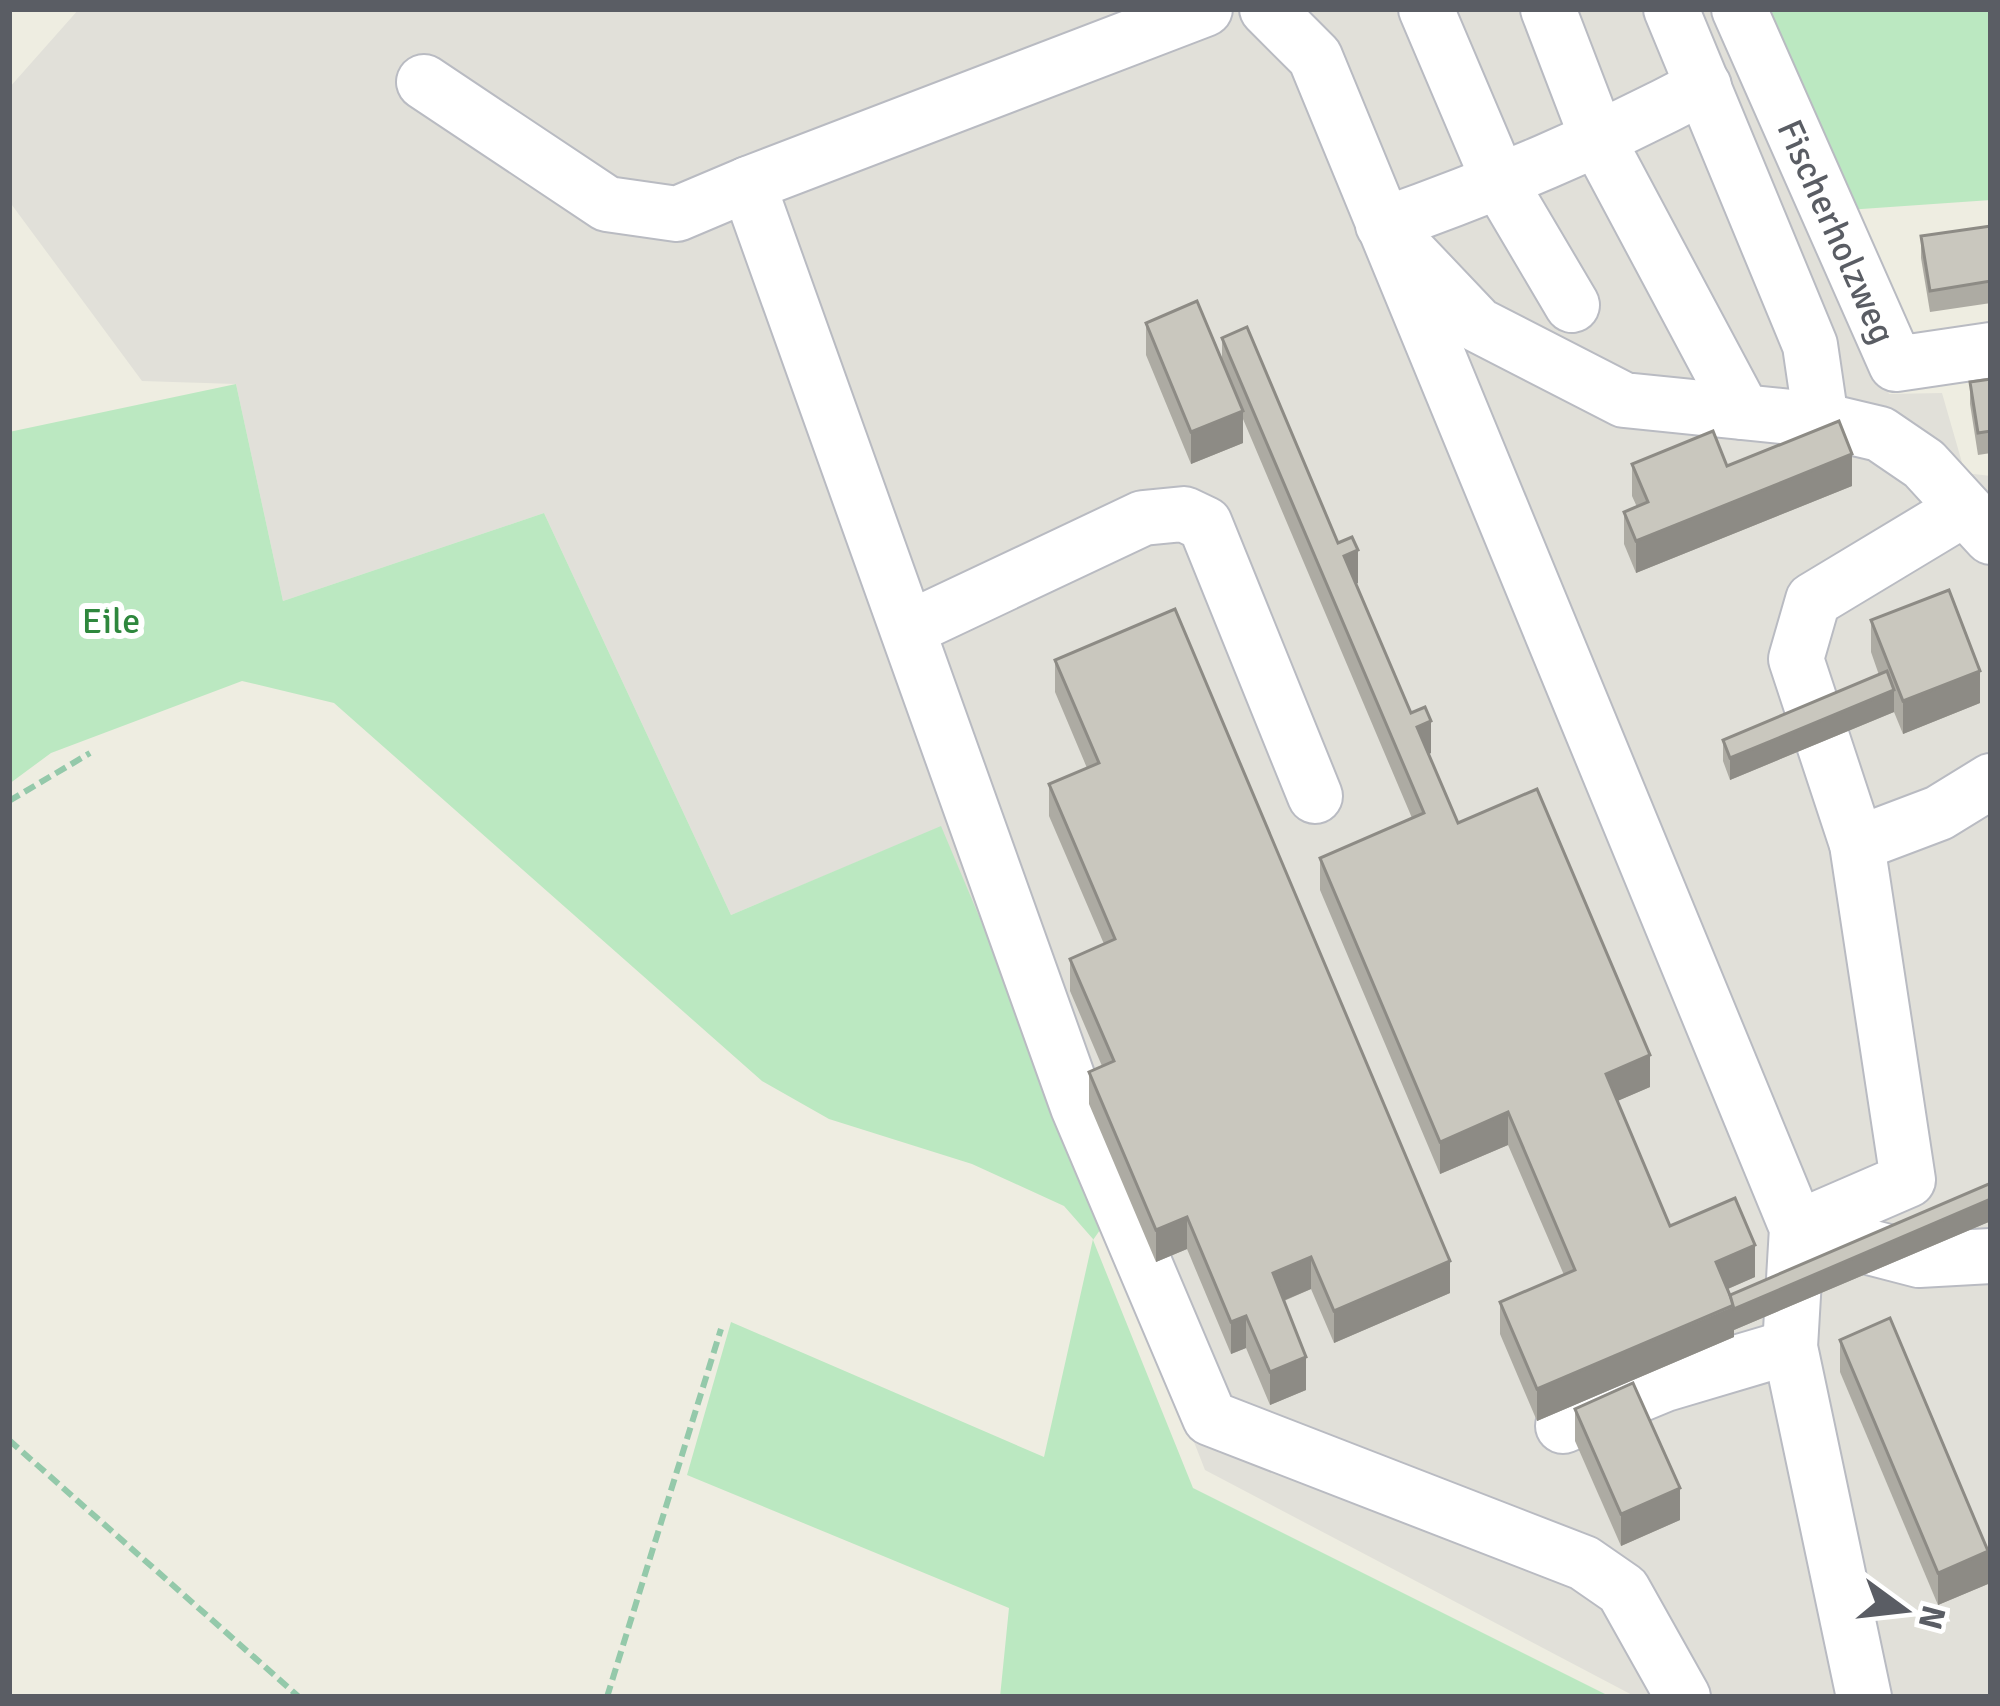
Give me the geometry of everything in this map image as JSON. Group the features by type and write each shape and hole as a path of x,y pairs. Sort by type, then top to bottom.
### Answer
{"lane":[{"path":"424,82 608,204 677,214 1205,9"},
{"path":"1267,9 1315,57 1797,1228 1790,1347 1864,1697"},
{"path":"1426,9 1500,183 1572,305"},
{"path":"1548,9 1599,142 1743,412"},
{"path":"1671,9 1810,345 1820,420"},
{"name":"Fischerholzweg","path":"1739,9 1896,364 1991,350"},
{"path":"1383,225 1599,142 1704,86"},
{"path":"748,184 1078,1107 1210,1418 1584,1563 1623,1590 1684,1697"},
{"path":"1383,225 1478,325 1624,400 1820,420 1880,434 1924,464 1977,523 1813,600 1796,659 1857,844 1908,1180 1797,1228"},
{"path":"1896,364 1924,464"},
{"path":"908,628 1142,518 1184,514 1205,524 1316,796"},
{"path":"1857,844 1940,813 1991,781"},
{"path":"1797,1228 1918,1260 1991,1256"},
{"path":"1563,1426 1665,1384 1790,1347"}],"path":[{"path":"9,802 90,753"},
{"path":"607,1697 721,1329"},
{"path":"9,1440 299,1697"}],"shaded area":[{"path":"79,9 1713,9 1889,394 1942,393 1965,473 1991,476 1991,1697 1636,1697 1205,1470 1107,1220 940,827 731,915 544,513 283,601 236,384 142,381 9,201 9,88"}],"green space":[{"path":"1754,9 1991,9 1991,200 1847,210"},
{"name":"Eile","path":"236,384 283,601 544,513 731,915 941,826 1107,1220 1093,1240 1193,1488 1611,1697 1000,1697 1009,1608 687,1475 731,1322 1044,1457 1093,1239 1064,1206 972,1164 829,1119 762,1081 334,703 242,681 51,753 9,784 9,432"}],"building":[{"path":"1991,226 1991,281 1930,291 1921,236"},
{"path":"1197,301 1243,411 1191,432 1146,323"},
{"path":"1247,327 1338,543 1352,537 1358,550 1344,556 1411,713 1425,707 1431,721 1417,727 1458,823 1537,789 1650,1055 1606,1074 1670,1226 1735,1198 1755,1245 1716,1262 1734,1305 1537,1389 1500,1302 1575,1270 1508,1112 1440,1142 1320,858 1424,813 1222,338"},
{"path":"1991,379 1991,431 1978,433 1970,382"},
{"path":"1839,421 1852,454 1636,541 1624,512 1648,502 1632,464 1713,431 1727,466"},
{"path":"1949,590 1980,671 1903,701 1871,620"},
{"path":"1175,609 1450,1261 1334,1311 1311,1257 1273,1273 1306,1357 1270,1372 1246,1316 1231,1322 1187,1217 1156,1230 1089,1072 1114,1061 1070,959 1115,939 1049,784 1099,763 1055,660"},
{"path":"1887,671 1894,690 1730,758 1723,740"},
{"path":"1991,1183 1991,1199 1734,1309 1730,1295"},
{"path":"1890,1318 1988,1551 1938,1573 1840,1340"},
{"path":"1633,1383 1680,1488 1621,1514 1575,1409"}]}
